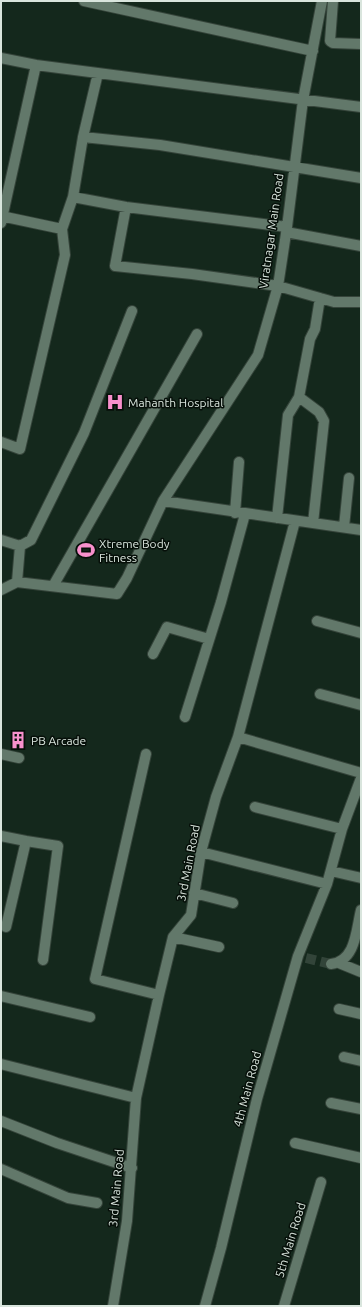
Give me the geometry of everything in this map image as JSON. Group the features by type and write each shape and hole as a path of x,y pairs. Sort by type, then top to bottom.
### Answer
{"street":[{"path":"84,1 313,51"},
{"path":"333,1 331,42 361,44"},
{"path":"321,6 332,12"},
{"name":"Viratnagar Main Road","path":"17,582 118,594 164,501 258,355 278,286 287,230 293,167 303,100 321,6"},
{"path":"1,58 36,65 98,74 361,107"},
{"path":"36,65 1,218 62,230"},
{"path":"1,442 20,449 65,255 62,230 73,197 83,137 98,74"},
{"path":"83,137 160,145 361,178"},
{"path":"73,197 126,207 287,230 361,246"},
{"path":"126,207 115,266 192,274 278,286 334,302 361,302"},
{"path":"277,518 288,414 299,397 310,339 315,329 320,298"},
{"path":"1,540 20,546 31,540 84,433 132,311"},
{"path":"53,586 197,334"},
{"path":"299,397 319,412 324,421 313,523"},
{"path":"184,717 209,639 240,513 239,462"},
{"path":"344,527 349,478"},
{"path":"164,501 361,530"},
{"name":"3rd Main Road","path":"113,1306 127,1221 136,1098 159,995 173,937 191,916 201,852 216,797 238,738 295,521"},
{"path":"1,590 17,582 20,546"},
{"path":"317,621 361,633"},
{"path":"153,654 167,627 209,639"},
{"path":"320,694 361,705"},
{"path":"238,738 361,773"},
{"path":"1,754 19,758"},
{"path":"146,754 95,979 159,995"},
{"name":"4th Main Road","path":"205,1306 221,1248 257,1100 302,957 327,884 342,829 361,778"},
{"path":"255,808 342,829"},
{"path":"1,836 58,846 43,960"},
{"path":"6,928 26,841"},
{"path":"201,852 327,884"},
{"path":"331,871 361,878"},
{"path":"194,893 233,903"},
{"path":"361,910 348,958 335,964 361,972"},
{"path":"173,937 219,947"},
{"path":"1,996 90,1017"},
{"path":"339,1009 361,1014"},
{"path":"344,1057 361,1061"},
{"path":"1,1064 136,1098"},
{"path":"331,1103 361,1109"},
{"path":"1,1121 57,1143 132,1168"},
{"path":"295,1143 361,1158"},
{"path":"1,1168 68,1198 97,1203"},
{"name":"5th Main Road","path":"284,1306 321,1182"}],"tunnel":[{"path":"306,958 331,964"}],"place":[{"name":"Mahanth Hospital","path":"115,402"},
{"name":"Xtreme Body Fitness","path":"86,550"},
{"name":"PB Arcade","path":"18,740"}]}
